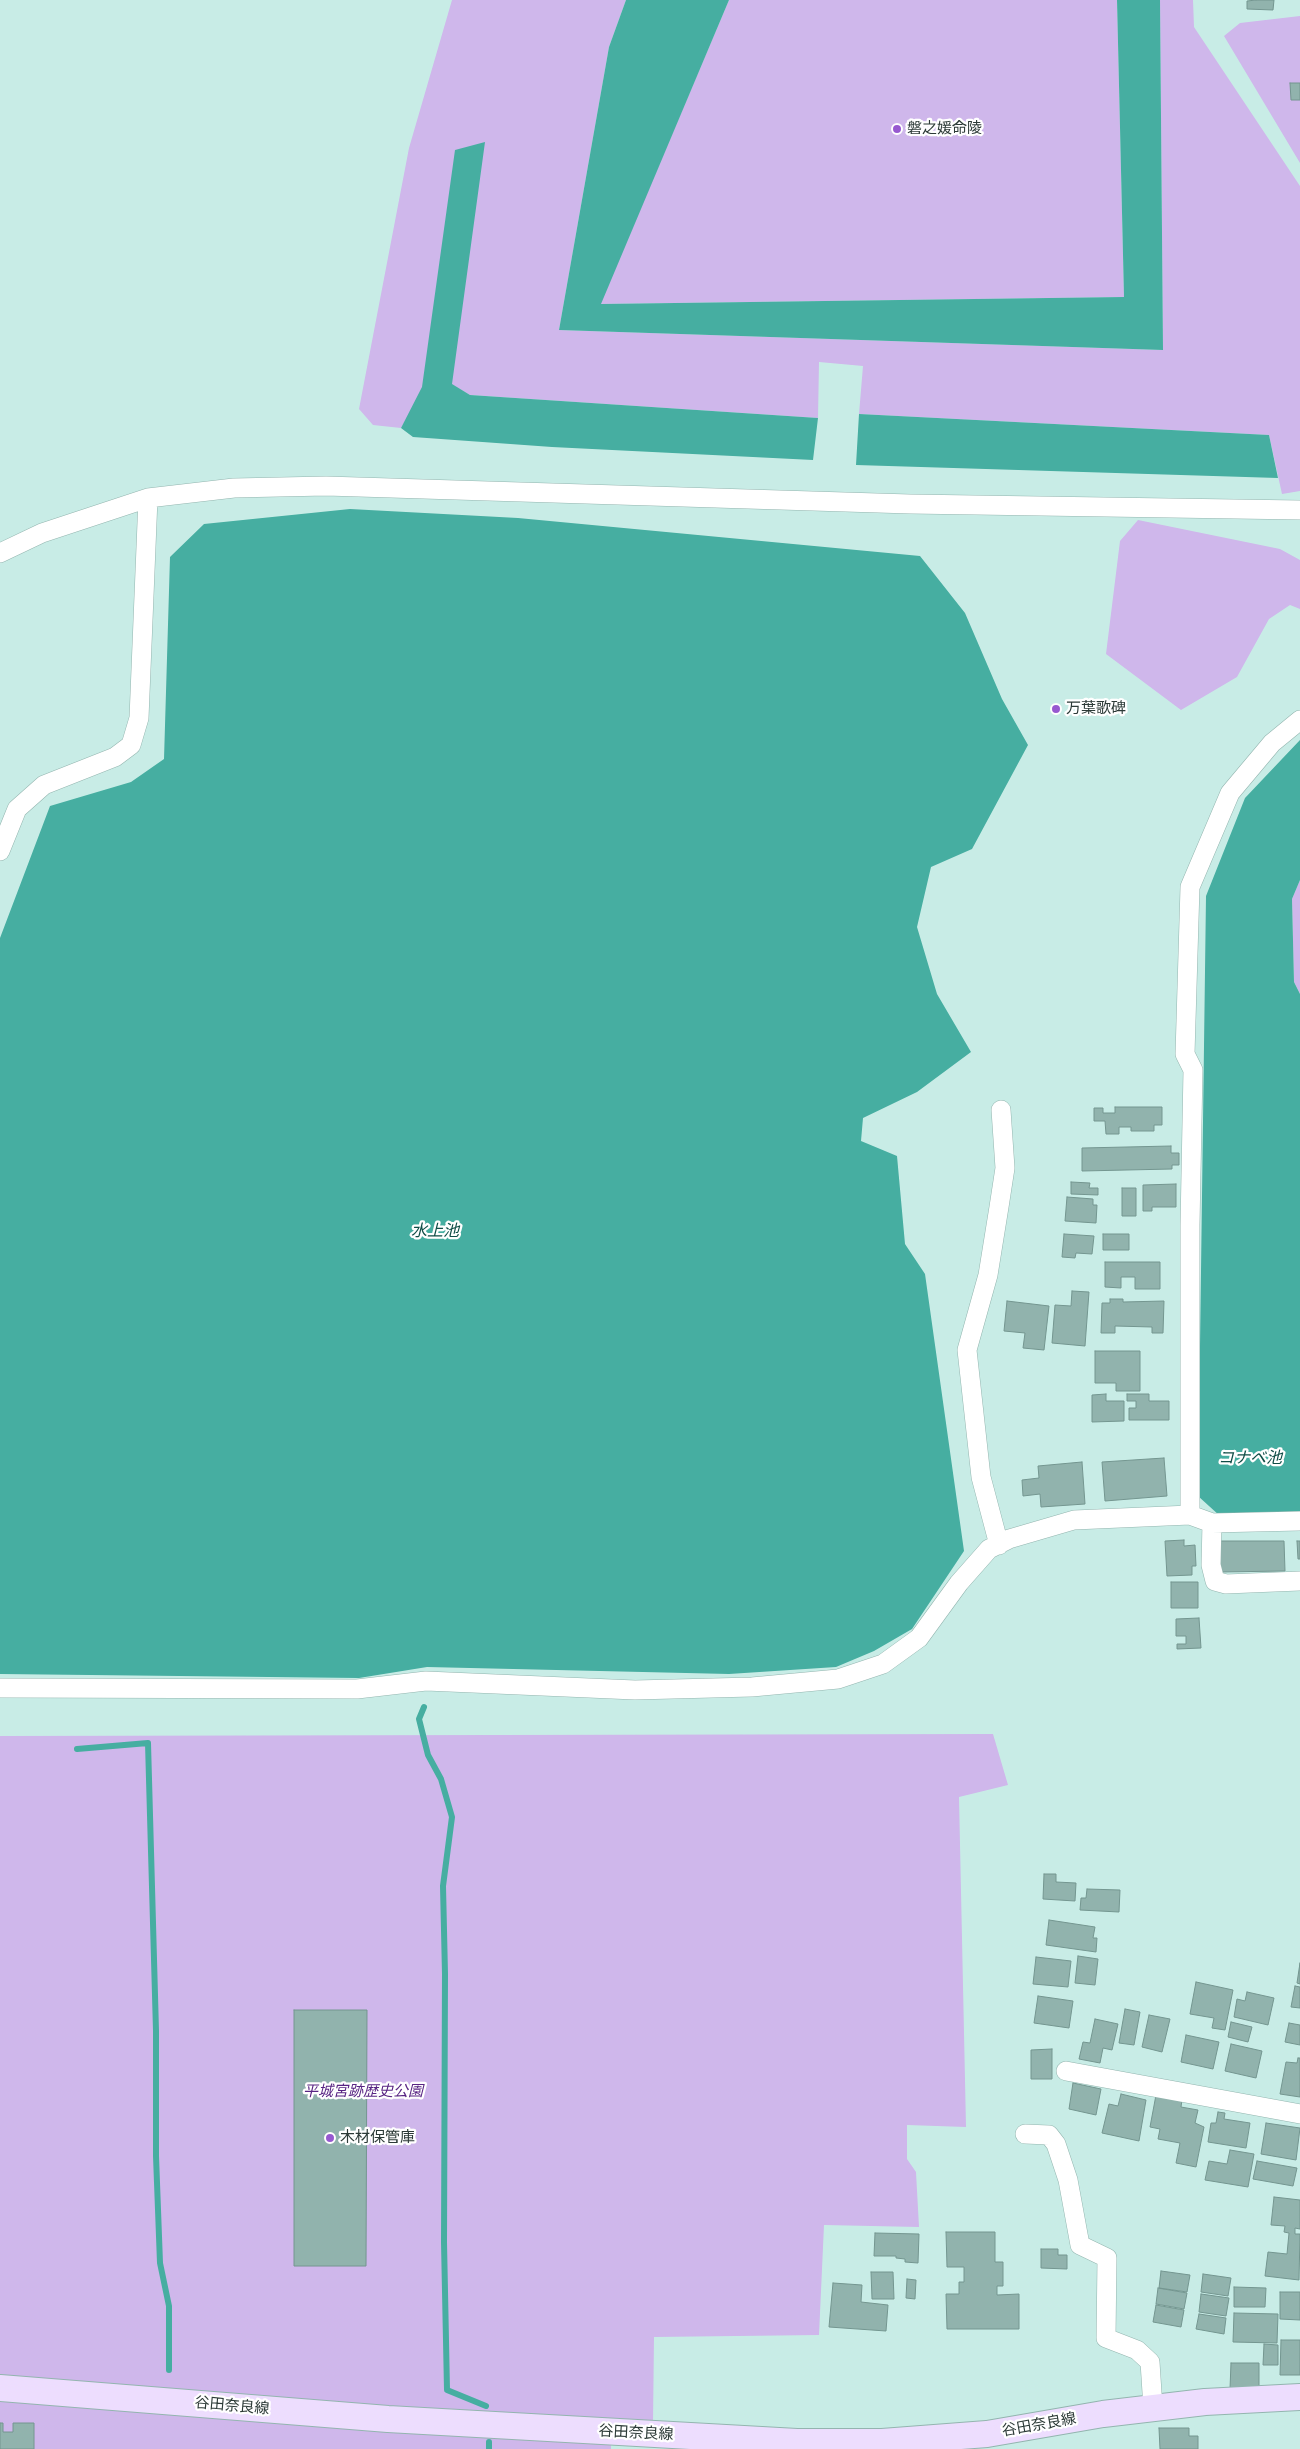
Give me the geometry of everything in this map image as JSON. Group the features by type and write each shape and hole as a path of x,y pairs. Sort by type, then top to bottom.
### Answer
{"main road":[{"name":"谷田奈良線","path":"0,2388 398,2419 884,2446 987,2434 1103,2414 1205,2402 1300,2396"}],"street":[{"path":"0,553 42,532 148,498 234,488 326,486 910,504 1300,510"},
{"path":"0,851 17,809 44,785 115,757 131,745 140,718 148,498"},
{"path":"1190,1515 1190,1225 1193,1070 1185,1054 1190,887 1230,793 1272,743 1300,720"},
{"path":"999,1544 981,1476 967,1350 988,1276 999,1207 1004,1168 1000,1110"},
{"path":"0,1688 357,1688 426,1681 635,1690 752,1687 838,1678 883,1664 918,1638 959,1583 989,1549 1009,1539 1074,1520 1190,1515 1212,1522 1300,1521"},
{"path":"1212,1522 1211,1565 1214,1581 1226,1584 1300,1581"},
{"path":"1066,2071 1300,2114"},
{"path":"1025,2134 1048,2135 1056,2144 1068,2180 1080,2244 1107,2258 1106,2338 1137,2350 1150,2362 1153,2408"}],"green space":[{"path":"452,0 626,0 609,47 559,330 1163,350 1160,0 1193,0 1194,27 1300,186 1300,491 1282,494 1269,435 859,414 863,366 819,362 818,418 470,395 451,384 484,142 421,394 401,428 373,425 359,409 409,148"},
{"path":"729,0 1117,0 1124,297 600,304"},
{"path":"1300,16 1300,163 1224,36 1240,23"},
{"path":"1138,520 1280,549 1300,560 1300,609 1290,605 1269,619 1237,677 1181,710 1106,654 1120,541"},
{"path":"1300,880 1300,994 1294,982 1292,899"},
{"name":"平城宮跡歴史公園","path":"993,1734 1008,1785 959,1797 966,2127 907,2125 907,2159 916,2172 919,2227 824,2225 819,2335 654,2337 653,2423 610,2421 611,2449 0,2449 0,1736"}],"water":[{"path":"626,0 729,0 601,304 1124,297 1117,0 1160,0 1163,350 559,330 609,47"},
{"path":"485,142 452,384 470,395 818,418 813,460 552,447 413,437 401,428 422,387 455,150"},
{"path":"859,414 1269,435 1278,478 856,465"},
{"name":"水上池","path":"350,509 518,518 920,556 965,613 1002,699 1028,745 972,849 931,867 917,927 937,994 971,1052 917,1092 863,1118 861,1141 897,1156 905,1244 925,1274 964,1551 912,1629 874,1651 836,1667 729,1674 427,1667 359,1678 0,1674 0,938 50,806 131,782 164,759 170,557 204,524"},
{"name":"コナベ池","path":"1300,740 1300,880 1292,899 1294,982 1300,994 1300,1514 1220,1516 1198,1496 1206,896 1245,798"}],"building":[{"path":"1274,0 1273,10 1247,9 1247,1"},
{"path":"1290,83 1300,83 1300,100 1291,100"},
{"path":"1115,1107 1162,1107 1162,1125 1154,1125 1154,1131 1131,1131 1131,1127 1119,1127 1119,1134 1106,1134 1105,1121 1094,1121 1094,1108 1103,1108 1103,1113 1115,1113"},
{"path":"1171,1146 1171,1153 1179,1153 1179,1165 1172,1165 1172,1169 1082,1171 1082,1148"},
{"path":"1071,1182 1090,1183 1089,1188 1098,1188 1098,1195 1071,1194"},
{"path":"1176,1184 1176,1207 1152,1207 1152,1211 1143,1211 1143,1185"},
{"path":"1122,1188 1136,1188 1136,1216 1122,1216"},
{"path":"1067,1197 1093,1199 1093,1205 1097,1205 1096,1223 1065,1221"},
{"path":"1064,1234 1094,1236 1092,1254 1076,1253 1075,1258 1062,1257"},
{"path":"1103,1234 1129,1234 1129,1250 1103,1250"},
{"path":"1105,1262 1160,1262 1160,1289 1135,1289 1135,1277 1121,1277 1121,1288 1105,1287"},
{"path":"1072,1291 1089,1292 1085,1346 1052,1343 1055,1305 1071,1306"},
{"path":"1110,1299 1123,1299 1123,1302 1164,1301 1163,1333 1152,1333 1152,1327 1115,1326 1115,1333 1101,1333 1102,1303 1110,1303"},
{"path":"1007,1301 1049,1306 1044,1350 1023,1348 1025,1333 1004,1331"},
{"path":"1095,1351 1140,1351 1140,1391 1116,1391 1116,1383 1095,1383"},
{"path":"1106,1394 1106,1401 1124,1401 1124,1421 1092,1422 1092,1395"},
{"path":"1127,1394 1149,1394 1149,1401 1169,1401 1169,1420 1129,1420 1129,1408 1136,1408 1136,1401 1127,1401"},
{"path":"1164,1458 1167,1496 1105,1501 1102,1462"},
{"path":"1082,1462 1085,1504 1041,1507 1040,1494 1023,1496 1022,1480 1039,1478 1038,1466"},
{"path":"1184,1540 1184,1546 1195,1545 1196,1566 1192,1566 1192,1575 1167,1576 1165,1541"},
{"path":"1220,1541 1284,1541 1285,1571 1220,1572"},
{"path":"1297,1541 1300,1541 1300,1559 1298,1559"},
{"path":"1171,1582 1198,1582 1198,1608 1171,1608"},
{"path":"1199,1618 1201,1648 1177,1649 1177,1644 1186,1644 1186,1636 1176,1636 1176,1619"},
{"path":"1044,1874 1056,1874 1056,1882 1076,1883 1075,1901 1043,1899"},
{"path":"1087,1889 1120,1890 1119,1912 1080,1910 1081,1898 1086,1898"},
{"path":"1049,1920 1095,1927 1093,1938 1097,1938 1096,1952 1046,1945"},
{"path":"1078,1956 1098,1959 1095,1985 1075,1983"},
{"path":"1036,1957 1071,1961 1068,1987 1033,1984"},
{"path":"1300,1963 1300,1984 1297,1983"},
{"path":"1196,1982 1233,1990 1225,2030 1212,2028 1214,2018 1190,2014"},
{"path":"1295,1986 1300,1987 1300,2008 1291,2007"},
{"path":"1247,1992 1274,1998 1268,2025 1234,2017 1237,1999 1245,2001"},
{"path":"1038,1996 1073,2001 1069,2028 1034,2023"},
{"path":"1125,2009 1140,2012 1134,2045 1119,2043"},
{"name":"木材保管庫","path":"294,2010 367,2010 366,2266 294,2266"},
{"path":"1149,2015 1170,2019 1162,2052 1142,2047"},
{"path":"1095,2019 1118,2024 1112,2050 1103,2048 1100,2063 1079,2059 1083,2042 1090,2043"},
{"path":"1231,2022 1252,2027 1248,2042 1228,2037"},
{"path":"1289,2023 1300,2025 1300,2045 1285,2042"},
{"path":"1186,2035 1219,2042 1213,2069 1181,2062"},
{"path":"1231,2044 1262,2051 1256,2078 1225,2071"},
{"path":"1052,2049 1052,2079 1031,2079 1031,2050"},
{"path":"1298,2058 1300,2058 1300,2097 1280,2094 1286,2062 1297,2063"},
{"path":"1073,2083 1101,2089 1096,2115 1069,2109"},
{"path":"1121,2094 1146,2100 1139,2141 1102,2133 1109,2104 1118,2106"},
{"path":"1156,2095 1182,2100 1181,2107 1198,2110 1195,2123 1204,2127 1196,2167 1176,2163 1180,2143 1158,2139 1160,2129 1150,2127"},
{"path":"1218,2112 1225,2113 1224,2119 1250,2123 1246,2148 1208,2142 1211,2123 1216,2123"},
{"path":"1266,2123 1300,2128 1296,2160 1261,2154"},
{"path":"1230,2150 1254,2154 1248,2187 1205,2180 1209,2161 1227,2164"},
{"path":"1257,2161 1297,2168 1293,2186 1253,2179"},
{"path":"1274,2197 1300,2200 1300,2229 1295,2228 1295,2234 1300,2234 1299,2280 1265,2276 1268,2252 1287,2254 1289,2233 1284,2232 1285,2226 1271,2225"},
{"path":"946,2232 995,2232 995,2262 1003,2262 1003,2286 997,2286 997,2295 1019,2294 1019,2329 947,2329 946,2294 959,2294 959,2282 964,2282 964,2267 947,2267"},
{"path":"875,2233 919,2234 918,2263 905,2262 905,2259 896,2258 896,2256 874,2256"},
{"path":"1041,2249 1058,2249 1058,2255 1067,2255 1067,2269 1041,2268"},
{"path":"1161,2271 1190,2275 1187,2292 1159,2288"},
{"path":"871,2272 893,2272 894,2299 872,2299"},
{"path":"1203,2274 1231,2278 1228,2296 1201,2292"},
{"path":"907,2279 916,2280 915,2299 906,2298"},
{"path":"833,2283 862,2285 861,2302 888,2305 886,2331 829,2327"},
{"path":"1234,2287 1266,2288 1265,2307 1234,2307"},
{"path":"1158,2288 1187,2293 1184,2309 1156,2304"},
{"path":"1280,2292 1300,2292 1300,2320 1280,2319"},
{"path":"1201,2294 1229,2298 1226,2316 1199,2312"},
{"path":"1156,2305 1184,2310 1181,2327 1153,2322"},
{"path":"1234,2313 1278,2314 1277,2343 1233,2342"},
{"path":"1199,2314 1226,2318 1224,2334 1196,2329"},
{"path":"1281,2340 1300,2340 1300,2375 1280,2375"},
{"path":"1264,2344 1278,2345 1278,2365 1263,2365"},
{"path":"1231,2363 1259,2363 1259,2389 1230,2389"},
{"path":"0,2423 3,2423 3,2432 13,2432 13,2423 34,2423 34,2449 0,2449"},
{"path":"1159,2428 1189,2428 1189,2436 1198,2436 1198,2449 1160,2449"}],"waterway":[{"path":"424,1707 419,1719 428,1755 441,1779 452,1817 443,1886 445,1974 444,2242 447,2390 486,2406"},
{"path":"77,1749 148,1743 156,2031 156,2156 160,2263 169,2306 169,2370"},
{"path":"489,2442 489,2449"}],"place":[{"name":"磐之媛命陵","path":"897,129"},
{"name":"万葉歌碑","path":"1056,709"},
{"name":"木材保管庫","path":"330,2138"}]}
